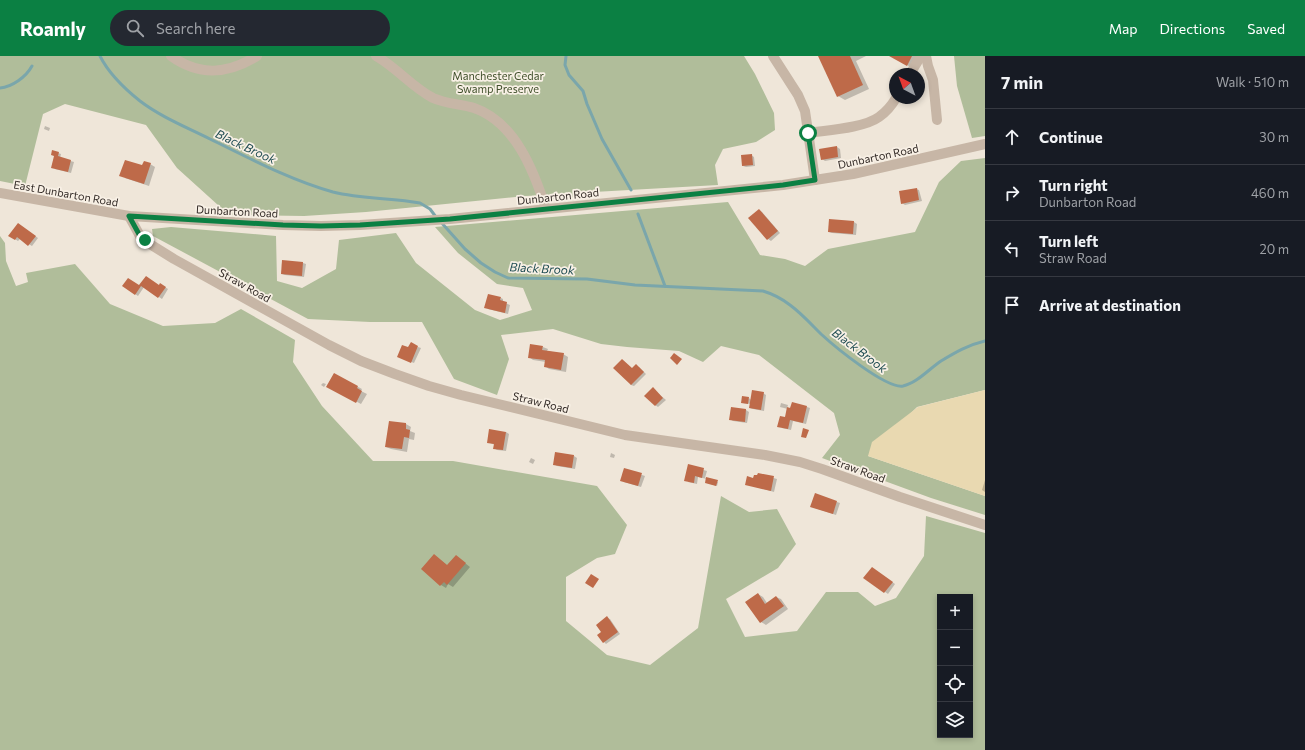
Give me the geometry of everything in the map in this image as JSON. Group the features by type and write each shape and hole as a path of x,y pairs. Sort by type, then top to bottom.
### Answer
{"street":[{"path":"171,56 194,68 204,71 215,71 236,68 257,56"},
{"path":"376,56 422,92 444,102 474,108 498,121 508,131 522,152 538,183 546,209"},
{"path":"773,56 798,95 805,111 815,180"},
{"path":"914,68 921,56"},
{"path":"926,56 933,80 937,120"},
{"path":"808,133 862,125 879,118 893,104"},
{"name":"Dunbarton Road","path":"129,216 321,226 450,219 783,185 861,172 985,144"},
{"name":"East Dunbarton Road","path":"0,193 129,216"},
{"name":"Straw Road","path":"129,216 140,236 174,259 329,345 361,361 395,374 429,386 625,435 765,455 800,462 900,498 985,525"}],"green space":[{"name":"Manchester Cedar Swamp Preserve","path":"0,56 744,56 755,74 774,113 775,130 756,142 723,149 715,165 718,185 576,193 577,197 553,199 550,195 525,196 366,212 304,216 229,215 177,168 146,125 65,104 43,114 25,186 0,181"},
{"path":"954,56 985,56 985,136 972,138 957,86"},
{"path":"985,158 985,390 917,407 868,456 985,496 985,515 931,498 822,458 840,435 834,413 759,355 721,346 703,362 679,351 601,344 553,329 501,335 509,359 497,395 454,379 422,322 370,322 308,319 153,236 152,229 171,227 276,236 277,281 302,288 336,269 339,240 396,233 416,263 475,310 500,320 532,310 523,288 497,284 458,253 435,227 728,202 760,255 785,259 805,266 828,249 915,232 939,182 961,161"},
{"path":"0,236 5,243 6,261 16,286 28,282 26,273 75,264 110,304 163,326 215,323 241,309 295,340 293,362 322,406 373,461 453,461 597,486 627,525 615,554 597,558 566,577 566,621 607,655 650,665 698,628 721,496 749,512 777,509 796,544 778,568 726,599 745,637 797,631 826,592 858,592 875,606 896,598 924,556 926,516 985,533 985,750 0,750"}],"sand":[{"path":"985,390 985,496 868,456 872,442 918,407"}],"building":[{"path":"818,56 850,56 863,85 837,97"},
{"path":"889,56 912,56 907,66"},
{"path":"837,146 838,157 821,160 819,149"},
{"path":"52,150 59,152 58,156 71,160 68,172 51,168 54,156 51,155"},
{"path":"752,154 753,165 742,166 741,155"},
{"path":"125,160 142,165 144,161 151,163 144,184 119,176"},
{"path":"917,188 919,200 901,204 899,191"},
{"path":"759,209 778,231 767,240 748,218"},
{"path":"829,219 854,221 853,234 828,232"},
{"path":"18,223 36,236 28,246 17,237 15,240 8,236"},
{"path":"282,260 303,262 302,276 281,274"},
{"path":"146,276 159,285 160,283 166,287 158,298 141,286 135,295 122,286 128,278 139,285"},
{"path":"488,294 501,297 500,300 507,302 505,313 484,308"},
{"path":"411,342 418,346 411,363 397,357 402,345 408,347"},
{"path":"530,344 543,346 542,350 564,353 561,370 544,367 545,360 528,358"},
{"path":"674,353 682,359 677,365 670,358"},
{"path":"622,359 632,368 636,364 644,372 631,385 613,368"},
{"path":"334,373 358,386 357,388 362,391 356,403 326,387"},
{"path":"653,387 663,398 655,406 644,396"},
{"path":"752,390 764,392 761,410 749,408"},
{"path":"742,396 749,397 748,404 741,403"},
{"path":"792,402 807,406 803,423 790,420 788,429 777,427 780,416 785,417 787,407 790,408"},
{"path":"731,407 746,409 745,422 729,420"},
{"path":"389,421 406,423 406,429 410,430 409,438 404,437 402,449 385,447"},
{"path":"803,428 809,430 806,438 801,437"},
{"path":"489,429 506,432 503,450 493,449 494,444 487,443"},
{"path":"555,452 574,455 572,468 553,465"},
{"path":"688,464 704,468 702,478 695,476 694,483 684,481"},
{"path":"624,468 642,473 638,486 620,481"},
{"path":"758,473 774,476 771,491 745,485 747,476 753,478 754,475 757,475"},
{"path":"706,477 718,480 716,486 705,483"},
{"path":"815,493 837,501 833,514 810,507"},
{"path":"434,554 447,565 456,555 466,563 447,585 444,582 440,586 421,569"},
{"path":"872,567 893,582 884,593 863,578"},
{"path":"591,574 599,579 593,588 585,583"},
{"path":"758,593 765,604 776,596 784,606 760,623 745,602"},
{"path":"607,616 618,632 603,643 597,635 601,632 596,625"}],"waterway":[{"name":"Black Brook","path":"100,56 118,81 148,107 174,122 255,161 285,175 333,192 354,196 420,203 430,209 436,217"},
{"path":"566,56 565,65 569,75 583,91 602,139 631,190"},
{"name":"Black Brook","path":"0,88 9,86 18,81 32,66"},
{"path":"638,214 665,286"},
{"name":"Black Brook","path":"440,221 465,249 481,263 508,278 587,279 635,285 767,292 780,298 794,308 821,334 860,366 885,381 895,385 903,386 913,382 941,361 968,347 985,341"}],"route":[{"path":"145,240 140,236 129,216 283,225 360,225 450,219 783,185 815,180 808,133"}]}
